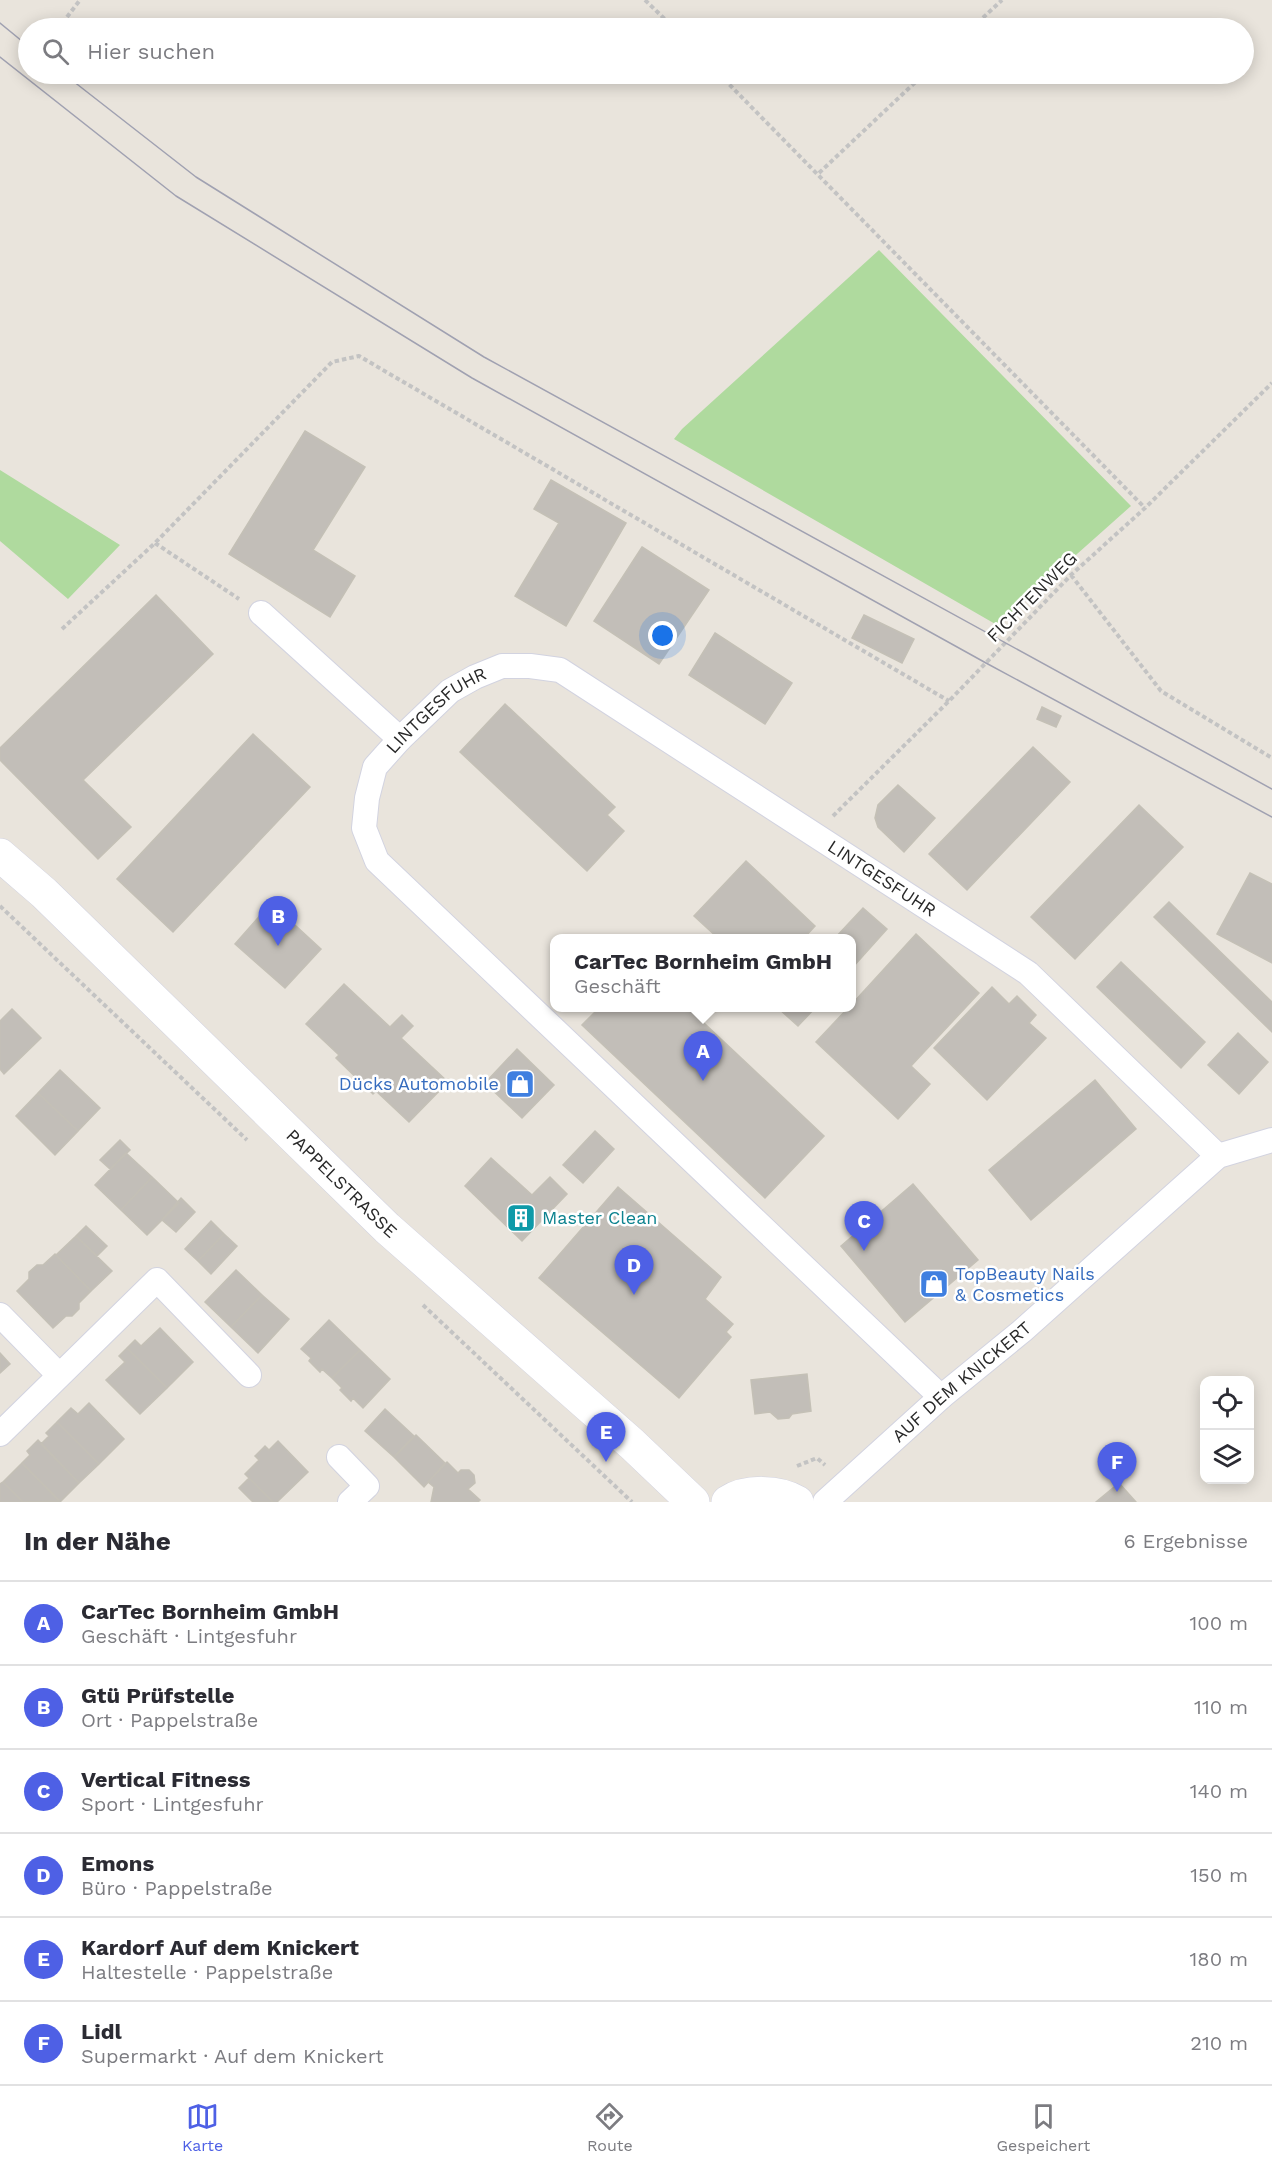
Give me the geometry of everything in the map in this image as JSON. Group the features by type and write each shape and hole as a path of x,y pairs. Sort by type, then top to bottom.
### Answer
{"main road":[{"name":"PAPPELSTRASSE","path":"0,855 44,893 387,1228 693,1502"},
{"path":"728,1502 735,1498 767,1493 791,1498 797,1502"}],"street":[{"path":"261,613 400,738"},
{"name":"LINTGESFUHR","path":"941,1397 377,861 364,828 367,798 375,767 400,738 450,691 476,676 502,666 530,666 560,670 1029,973 1218,1156"},
{"name":"AUF DEM KNICKERT","path":"825,1502 941,1397 1022,1331 1218,1156 1272,1140"},
{"path":"0,1434 157,1280 249,1375"},
{"path":"0,1315 58,1375"},
{"path":"339,1457 367,1486 350,1502"}],"path":[{"path":"67,16 80,0"},
{"path":"645,0 664,18"},
{"path":"983,18 1002,0"},
{"path":"729,84 819,173 1145,508"},
{"path":"819,173 913,84"},
{"path":"62,629 155,543 332,362 359,356 949,701"},
{"name":"FICHTENWEG","path":"815,834 949,701 1071,575 1145,508 1272,383"},
{"path":"155,543 261,613"},
{"path":"1071,575 1161,691 1272,758"}],"green space":[{"path":"879,250 1131,506 997,625 674,439 682,429"},
{"path":"0,470 120,545 68,599 0,541"}],"building":[{"path":"305,431 365,467 313,550 355,576 330,617 229,554"},
{"path":"551,480 626,523 566,626 515,596 559,523 534,509"},
{"path":"642,547 709,590 659,664 594,621"},
{"path":"156,595 213,654 83,780 131,827 98,859 0,760 0,748"},
{"path":"864,615 914,639 902,663 852,638"},
{"path":"715,633 792,683 765,724 689,675"},
{"path":"505,704 615,807 607,815 624,831 587,871 460,752"},
{"path":"1042,707 1061,716 1056,727 1037,719"},
{"path":"253,734 310,787 173,932 117,879"},
{"path":"1033,747 1070,782 967,890 929,854"},
{"path":"898,785 935,818 904,852 878,827 875,818 878,805"},
{"path":"1139,805 1183,847 1075,959 1031,917"},
{"path":"746,861 815,926 808,934 714,934 694,916"},
{"path":"1250,873 1272,884 1272,963 1217,934"},
{"path":"1169,902 1272,1002 1272,1032 1154,917"},
{"path":"271,903 321,949 285,988 235,944"},
{"path":"863,908 887,929 856,964 856,934 839,934"},
{"path":"916,934 979,993 911,1066 930,1084 898,1119 816,1042 844,1012 856,1012 856,1000"},
{"path":"1121,962 1205,1042 1181,1068 1097,987"},
{"path":"344,984 390,1027 402,1015 413,1026 401,1038 448,1082 409,1122 376,1091 373,1094 336,1058 339,1055 306,1024"},
{"path":"992,987 1009,1004 1017,996 1036,1015 1029,1023 1046,1038 987,1100 934,1048"},
{"path":"12,1009 41,1038 4,1074 0,1069 0,1021"},
{"path":"595,1012 692,1012 824,1136 765,1198 582,1025"},
{"path":"782,1012 811,1012 798,1026"},
{"path":"1238,1033 1268,1062 1239,1094 1208,1065"},
{"name":"Dücks Automobile","path":"517,1049 554,1085 522,1118 485,1083"},
{"path":"60,1070 100,1108 78,1131 38,1093"},
{"path":"1095,1080 1136,1129 1031,1220 989,1170"},
{"path":"38,1093 78,1131 55,1155 16,1116"},
{"path":"595,1131 614,1149 583,1183 563,1165"},
{"path":"120,1140 130,1150 110,1169 100,1160"},
{"path":"126,1153 152,1177 121,1210 95,1185"},
{"name":"Master Clean","path":"491,1158 532,1195 550,1177 567,1194 522,1241 465,1186"},
{"path":"152,1177 179,1203 147,1235 121,1210"},
{"path":"913,1184 978,1260 905,1322 841,1246"},
{"path":"618,1187 721,1277 705,1299 733,1324 726,1332 731,1337 679,1398 539,1278"},
{"path":"181,1198 195,1212 176,1232 162,1220"},
{"path":"211,1221 224,1234 198,1261 185,1249"},
{"path":"86,1226 107,1246 97,1256 76,1236"},
{"path":"224,1234 237,1246 211,1274 198,1261"},
{"path":"76,1236 112,1271 91,1291 56,1255"},
{"path":"55,1254 91,1291 79,1303 79,1309 72,1316 66,1316 53,1328 17,1291 29,1279 29,1272 37,1265 43,1265"},
{"path":"236,1270 262,1295 231,1327 205,1302"},
{"path":"262,1295 289,1319 258,1353 231,1327"},
{"path":"329,1320 360,1350 332,1378 322,1369 320,1372 309,1361 311,1358 301,1349"},
{"path":"160,1328 193,1362 167,1388 127,1348 135,1340 141,1346"},
{"path":"127,1348 167,1388 140,1414 106,1380 125,1362 119,1356"},
{"path":"360,1350 390,1379 363,1408 353,1398 351,1401 332,1378"},
{"path":"0,1353 10,1364 0,1373"},
{"path":"807,1374 811,1411 778,1419 770,1412 755,1414 751,1380"},
{"path":"89,1403 124,1439 99,1464 57,1422 71,1408 78,1414"},
{"path":"385,1409 414,1436 394,1457 365,1431"},
{"path":"57,1422 99,1464 79,1483 41,1444 49,1436 46,1433"},
{"path":"416,1435 445,1463 424,1487 394,1457"},
{"path":"38,1440 79,1483 60,1502 22,1463 30,1455 27,1451"},
{"path":"278,1441 308,1472 277,1502 273,1502 245,1474 259,1460 255,1456 265,1446 269,1450"},
{"path":"447,1462 458,1473 461,1470 469,1470 474,1475 475,1483 468,1489 480,1500 478,1502 431,1502 434,1487 428,1482"},
{"path":"22,1463 59,1501 23,1502 3,1482"},
{"path":"249,1478 273,1502 253,1502 239,1488"},
{"path":"3,1482 23,1502 0,1502 0,1484"},
{"path":"1119,1483 1136,1502 1096,1502"}],"tram line":[{"path":"0,23 18,38"},
{"path":"0,57 18,71"},
{"path":"34,84 176,196 472,378 986,663 1272,817"},
{"path":"77,84 196,177 484,357 1272,789"}],"place":[{"name":"Gtü Prüfstelle","path":"278,946"},
{"name":"CarTec Bornheim GmbH","path":"703,1081"},
{"name":"Dücks Automobile","path":"520,1084"},
{"name":"Master Clean","path":"521,1218"},
{"name":"Vertical Fitness","path":"864,1251"},
{"name":"TopBeauty Nails & Cosmetics","path":"934,1284"},
{"name":"Emons","path":"634,1295"},
{"name":"Kardorf Auf dem Knickert","path":"606,1462"},
{"name":"Lidl","path":"1117,1492"}]}
